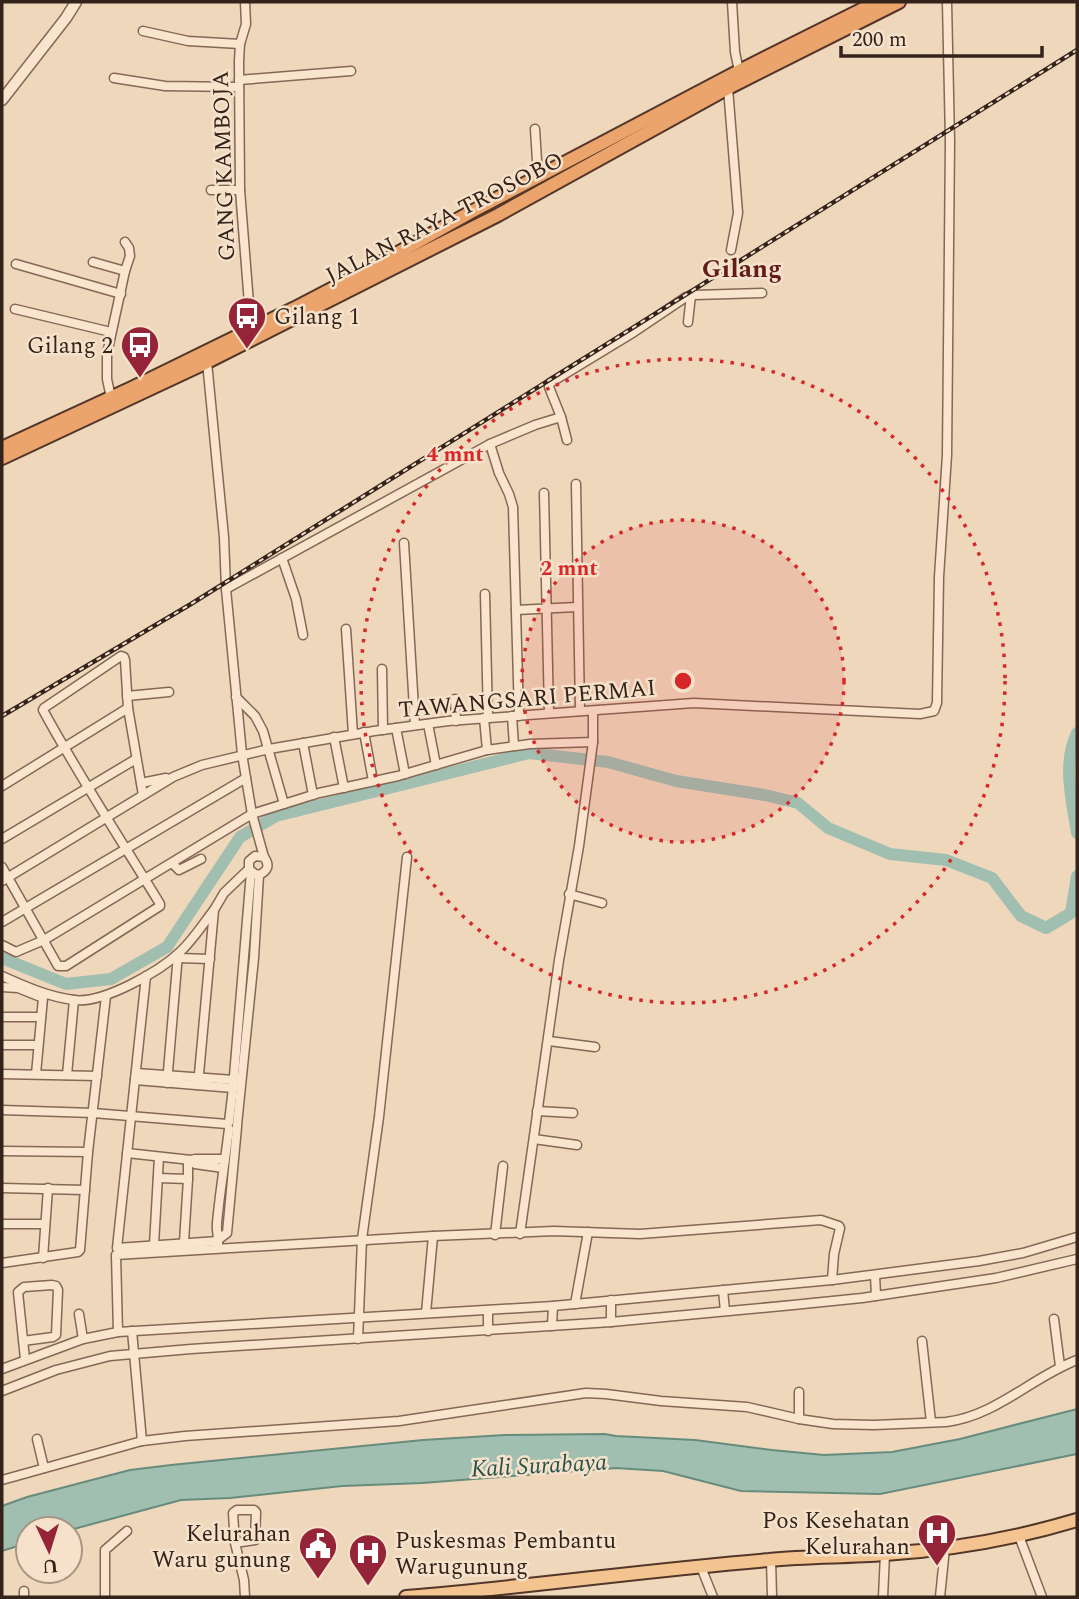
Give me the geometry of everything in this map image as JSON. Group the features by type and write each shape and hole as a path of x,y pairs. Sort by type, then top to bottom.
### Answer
{"highway":[{"name":"JALAN RAYA TROSOBO","path":"2,449 340,285 499,197 877,2"},
{"name":"JALAN RAYA TROSOBO","path":"2,458 207,362 408,260 523,201 728,88 899,2"},
{"path":"515,189 516,195 523,201"},
{"path":"499,197 508,209"}],"main road":[{"path":"406,1597 771,1559 885,1554 945,1548 1018,1536 1077,1520"}],"street":[{"path":"2,100 76,2"},
{"name":"GANG KAMBOJA","path":"245,2 246,24 240,44 240,190 251,329"},
{"path":"732,2 739,71"},
{"name":"TAWANGSARI PERMAI","path":"173,777 202,765 242,754 364,732 486,718 694,703 920,714 934,711 937,703 939,577 947,455 950,141 947,2"},
{"path":"143,31 177,39 240,44"},
{"path":"114,78 165,86 239,84 351,71"},
{"path":"728,88 738,213 731,250"},
{"path":"535,128 538,177"},
{"path":"211,190 240,190"},
{"path":"111,398 106,368 111,332 130,256 125,242"},
{"path":"93,262 125,271"},
{"path":"16,264 121,294"},
{"path":"567,440 549,387 550,383 635,332 686,297 762,293"},
{"path":"688,322 691,295"},
{"path":"15,309 111,332"},
{"path":"2,976 74,1000 106,996 178,956 224,893 253,872 264,872 268,867 253,817 242,754 207,362"},
{"path":"226,589 490,444 561,417"},
{"path":"490,444 512,501 516,610 514,746"},
{"path":"576,484 580,711"},
{"path":"544,493 548,713"},
{"path":"404,543 415,725"},
{"path":"282,558 296,599 303,635"},
{"path":"485,594 487,750"},
{"path":"516,610 577,607"},
{"path":"346,629 353,734"},
{"path":"2,867 5,879 58,965 66,966 159,907 160,904 43,710 121,656 125,660 128,708 144,795"},
{"path":"382,669 383,730"},
{"path":"127,696 169,692"},
{"path":"236,696 258,720 263,731 284,804"},
{"path":"455,699 456,721"},
{"path":"2,786 128,708"},
{"path":"520,1234 569,894 579,846 593,745 593,711"},
{"path":"428,724 436,765"},
{"path":"396,728 405,774"},
{"path":"364,732 373,781"},
{"path":"334,737 344,788"},
{"path":"303,743 313,795"},
{"path":"2,945 16,952 44,940 253,817 284,804 405,774 487,750 541,743 593,745"},
{"path":"2,839 136,759"},
{"path":"141,783 173,777"},
{"path":"5,879 173,777"},
{"path":"2,922 246,778"},
{"path":"218,1243 216,1228 232,1125 249,958 253,872 249,861 259,840"},
{"path":"251,858 260,855 264,857"},
{"path":"358,1337 362,1239 379,1117 407,857"},
{"path":"172,863 179,870 201,859"},
{"path":"569,894 602,902"},
{"path":"199,1081 214,910"},
{"path":"178,956 210,959"},
{"path":"167,1079 178,956"},
{"path":"146,976 117,1248 184,1242 362,1239 554,1231 651,1233 821,1220 840,1228 832,1280"},
{"path":"2,987 14,987 43,998 36,1074"},
{"path":"2,1263 79,1251 106,996"},
{"path":"67,1075 74,1000"},
{"path":"2,1017 41,1017"},
{"path":"118,1332 116,1255 218,1243 226,1233 232,1185 233,1084 242,1038"},
{"path":"548,1041 595,1047"},
{"path":"2,1045 38,1045"},
{"path":"2,1074 97,1076"},
{"path":"136,1077 233,1084"},
{"path":"2,1110 93,1113 232,1125"},
{"path":"537,1111 573,1113"},
{"path":"534,1139 577,1145"},
{"path":"2,1151 88,1152"},
{"path":"127,1153 224,1163"},
{"path":"154,1245 159,1157"},
{"path":"184,1242 189,1160"},
{"path":"495,1235 503,1166"},
{"path":"158,1178 188,1179"},
{"path":"221,1184 232,1185"},
{"path":"2,1188 85,1190"},
{"path":"43,1258 48,1188"},
{"path":"2,1224 44,1224"},
{"path":"575,1304 588,1232"},
{"path":"426,1313 432,1236"},
{"path":"2,1369 83,1339 118,1332 553,1308 875,1277 1023,1253 1077,1237"},
{"path":"2,1391 81,1363 134,1351 611,1321 725,1310 996,1278 1077,1259"},
{"path":"875,1277 876,1294"},
{"path":"23,1340 55,1335 56,1286 24,1287 18,1292 25,1360"},
{"path":"723,1292 725,1310"},
{"path":"611,1303 611,1321"},
{"path":"552,1325 553,1308"},
{"path":"488,1312 488,1329"},
{"path":"79,1314 83,1339"},
{"path":"1054,1319 1060,1366"},
{"path":"132,1333 142,1441"},
{"path":"922,1341 931,1422"},
{"path":"2,1480 142,1441 398,1420 586,1393 747,1407 799,1419 842,1424 956,1420 988,1409 1060,1366 1077,1360"},
{"path":"799,1392 799,1419"},
{"path":"37,1439 44,1468"},
{"path":"235,1543 255,1540 254,1510 234,1512 235,1543 244,1580 245,1597"},
{"path":"105,1597 105,1550 127,1531"},
{"path":"1018,1536 1042,1597"},
{"path":"940,1597 945,1548"},
{"path":"883,1597 885,1554"},
{"path":"771,1559 772,1597"},
{"path":"701,1567 713,1597"}],"water":[{"name":"Kali Surabaya","path":"1077,1409 1077,1454 880,1494 741,1491 663,1471 616,1468 422,1483 342,1486 230,1498 181,1500 84,1526 84,1515 14,1515 14,1547 2,1551 2,1506 130,1470 171,1465 423,1440 505,1435 605,1434 695,1440 824,1455 892,1452 960,1439"}],"waterway":[{"path":"1077,733 1072,745 1069,770 1077,833"},
{"path":"2,958 66,984 111,979 167,947 240,837 276,816 529,753 608,762 676,781 798,803 828,828 890,854 946,860 992,878 1021,916 1046,928 1071,913 1077,876"}],"railway":[{"path":"2,716 191,604 1077,50"}],"place":[{"name":"Gilang 1","path":"247,350"},
{"name":"Gilang 2","path":"140,379"},
{"name":"Pos Kesehatan Kelurahan","path":"937,1567"},
{"name":"Kelurahan Waru gunung","path":"318,1580"},
{"name":"Puskesmas Pembantu Warugunung","path":"368,1587"}],"district":[{"name":"Gilang","path":"742,268"}]}
